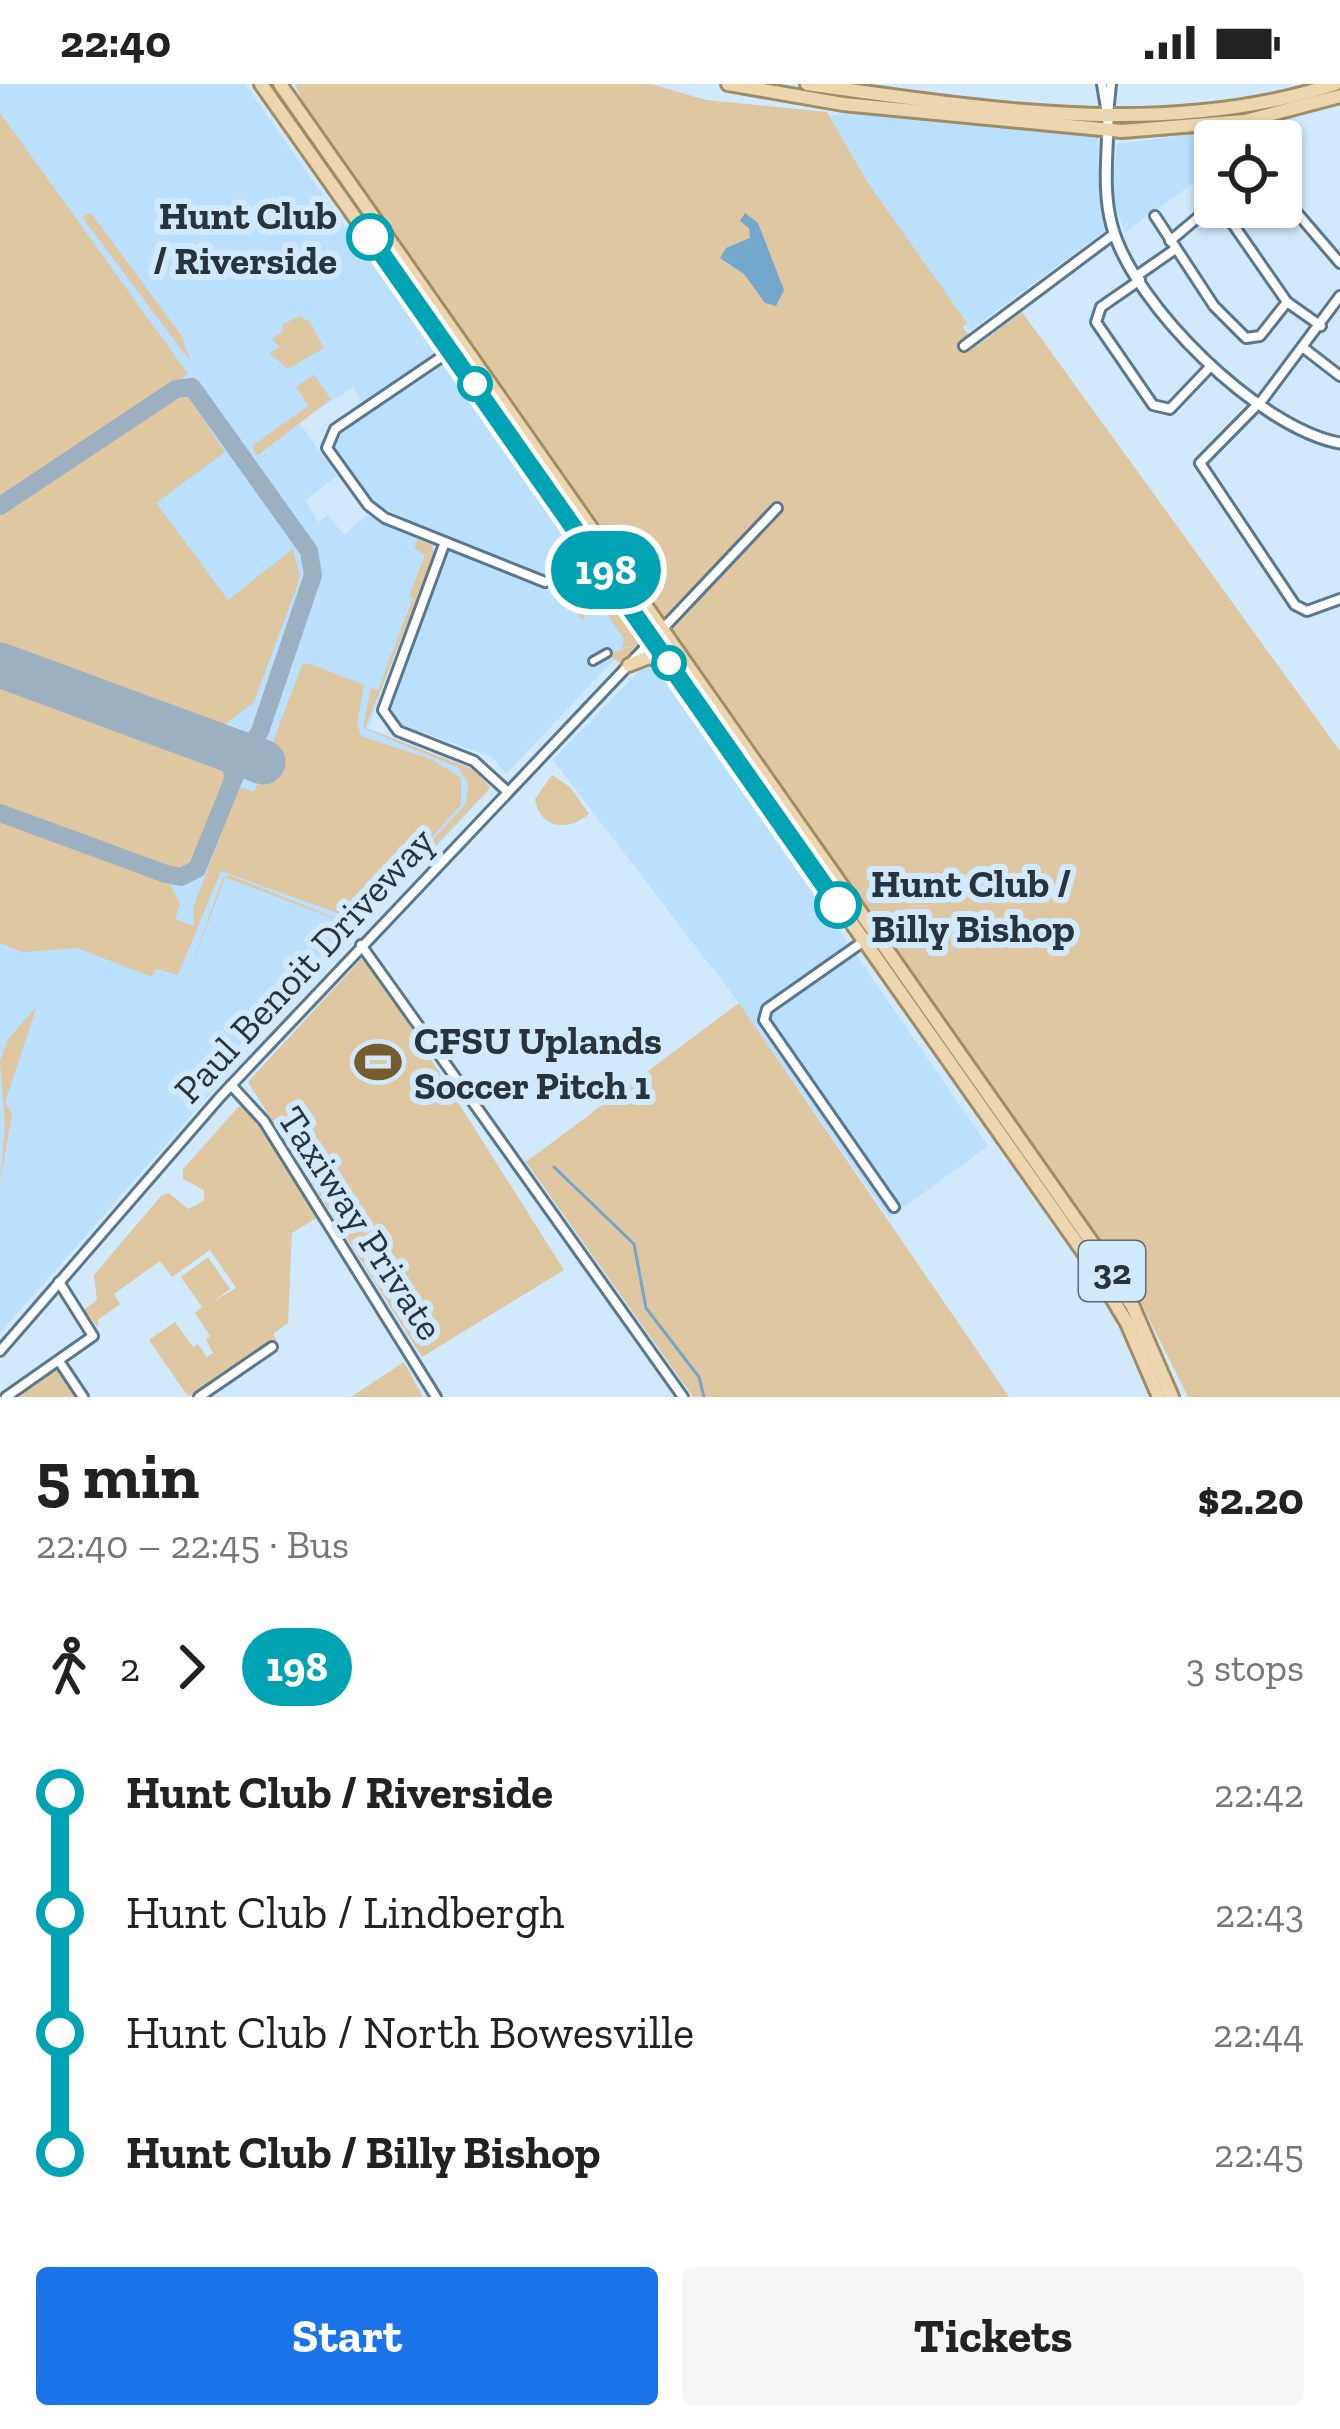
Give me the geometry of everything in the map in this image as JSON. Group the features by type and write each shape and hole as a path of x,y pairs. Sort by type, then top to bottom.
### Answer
{"main road":[{"name":"32","path":"261,84 456,347 869,938 1109,1290 1159,1397"},
{"path":"728,84 842,92 1108,123 1245,121 1340,96"},
{"path":"807,84 842,92"},
{"path":"1108,123 1231,109 1335,84"},
{"name":"32","path":"282,86 367,222"},
{"name":"32","path":"658,635 670,665 1110,1269 1172,1397"},
{"path":"629,665 653,657 670,665"}],"street":[{"path":"1102,84 1108,123"},
{"path":"1111,84 1105,188 1114,234 1140,277 1210,367 1304,434 1340,443"},
{"path":"1155,216 1201,287 1235,329 1253,341 1287,302"},
{"path":"1302,219 1340,263"},
{"path":"1194,226 1101,307 1096,322 1154,405 1170,410 1210,367"},
{"path":"1234,228 1287,302 1321,326"},
{"path":"964,346 1114,234"},
{"path":"1340,296 1305,349 1259,404 1199,463 1295,605 1307,611 1340,599"},
{"path":"456,347 335,429 326,442 374,510 545,582"},
{"path":"1305,349 1340,376"},
{"name":"Paul Benoit Driveway","path":"0,1351 231,1085 776,508"},
{"path":"445,542 383,710 398,731 474,761 508,792"},
{"path":"593,661 606,657"},
{"path":"869,938 767,1009 764,1020 894,1207"},
{"path":"361,946 682,1397"},
{"name":"Taxiway Private","path":"231,1085 264,1121 436,1397"},
{"path":"6,1397 93,1336 59,1282"},
{"path":"199,1397 272,1347"},
{"path":"59,1361 83,1397"}],"shaded area":[{"path":"0,84 245,84 355,241 366,244 636,637 506,774 492,757 399,724 391,707 452,541 376,504 330,441 368,412 353,387 299,422 337,476 305,500 318,522 328,515 344,535 367,515 435,544 368,728 475,770 491,788 282,1012 0,1333"},
{"path":"295,84 651,84 706,100 827,112 868,183 967,323 963,327 977,346 1022,312 1340,751 1340,1397 1188,1397 1133,1287 305,107"},
{"path":"0,113 188,374 0,500"},
{"path":"852,113 1098,137 1099,192 1106,230 969,331 812,118"},
{"path":"1193,134 1194,142 1194,183 1125,232 1112,195 1117,144"},
{"path":"91,213 181,335 191,362 82,217"},
{"path":"745,213 758,223 784,290 776,306 765,303 744,274 720,258 726,248 750,238 749,228 740,221"},
{"path":"299,316 309,321 324,348 288,369 269,353 279,347 272,339 284,330 282,325"},
{"path":"314,375 331,399 257,456 252,446 308,406 296,387"},
{"path":"178,395 188,396 225,452 156,503 228,600 293,549 300,578 254,702 215,732 0,651 0,512"},
{"path":"417,540 431,544 435,555 365,728 475,770 490,788 358,928 225,877 186,982 223,877 229,875 336,918 358,920 466,804 468,783 459,768 363,728 371,688 378,690 413,598 409,596 425,555 414,548"},
{"path":"584,578 595,588 606,587 638,636 640,645 623,665 608,654 636,645 622,648 624,639 603,608 589,616 585,613 583,620 579,617 585,601 575,587"},
{"path":"308,663 364,685 357,723 361,736 431,759 461,778 461,805 374,901 360,913 343,915 221,871 178,975 156,969 152,977 77,948 23,952 0,943 0,822 171,885 180,904 175,919 194,926 193,908 239,787 254,792 302,665"},
{"path":"646,664 657,666 988,1146 889,1218 739,1003 553,760"},
{"path":"0,678 216,758 225,778 196,862 175,871 0,806"},
{"path":"552,775 570,787 589,814 564,825 543,817 535,799"},
{"path":"365,955 564,1270 422,1357 248,1082"},
{"path":"739,1003 1009,1397 693,1397 526,1162"},
{"path":"37,1006 5,1102 12,1114 0,1183 5,1127 0,1061 8,1039"},
{"path":"241,1104 271,1141 318,1217 292,1233 288,1323 273,1334 276,1340 194,1396 187,1395 149,1340 175,1322 193,1347 198,1344 207,1357 213,1353 206,1340 210,1336 195,1313 202,1307 181,1277 208,1257 230,1289 211,1303 236,1288 210,1250 172,1277 160,1261 114,1294 120,1304 98,1320 98,1327 84,1310 97,1300 94,1275 161,1196 169,1193 188,1209 204,1201 204,1190 183,1179 183,1169"},
{"path":"404,1362 423,1397 351,1397"},
{"path":"58,1369 78,1397 15,1397 54,1370"}],"waterway":[{"path":"554,1167 634,1244 646,1308 699,1377 704,1397"}],"taxiway":[{"path":"0,506 176,389 192,387 309,551 313,575 260,731 238,768 197,869 181,877 166,874 0,813"},
{"path":"152,723 214,747 230,765 233,777"}],"runway":[{"path":"0,665 263,762"}],"bus line":[{"name":"198","path":"370,237 838,905"}],"place":[{"name":"Hunt Club / Riverside","path":"370,237"},
{"name":"Hunt Club / Billy Bishop","path":"838,905"},
{"name":"CFSU Uplands Soccer Pitch 1","path":"378,1062"}]}
